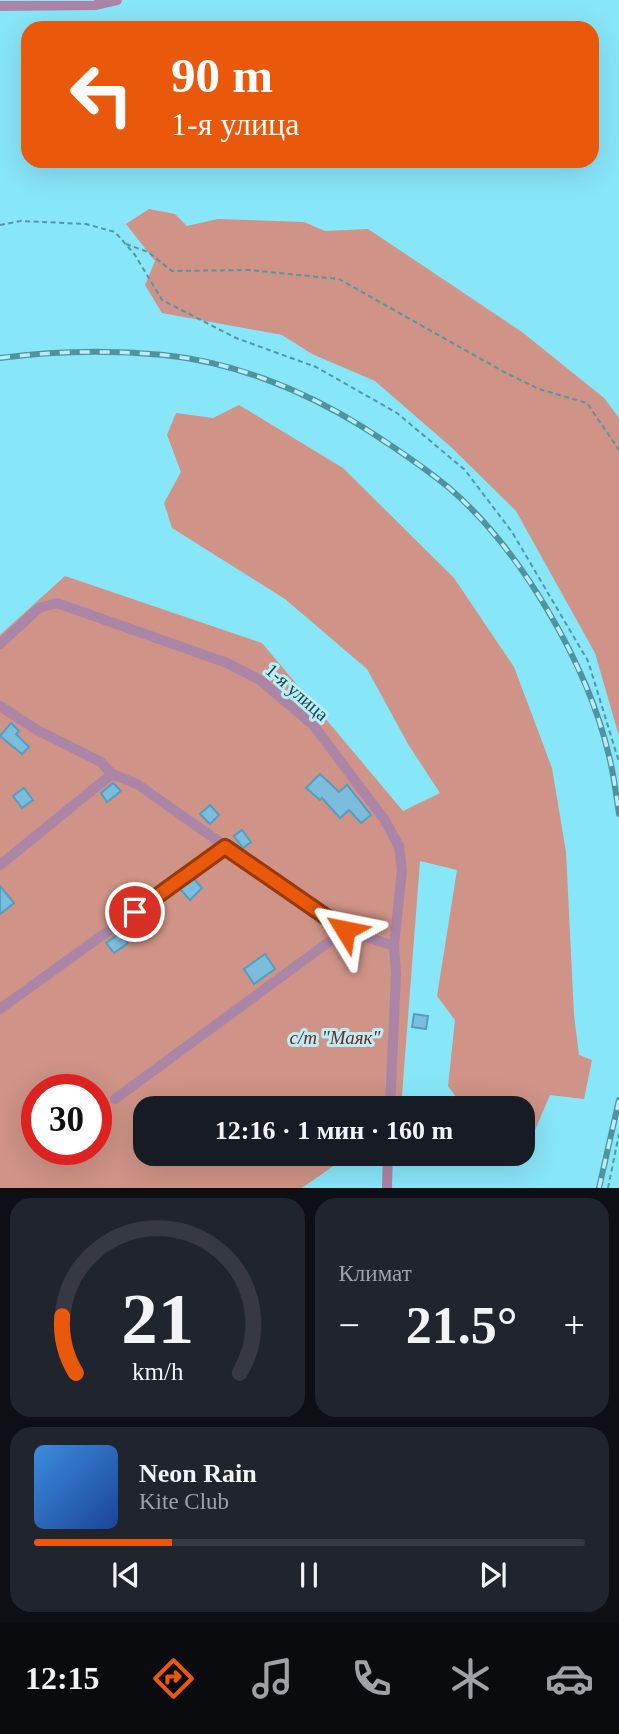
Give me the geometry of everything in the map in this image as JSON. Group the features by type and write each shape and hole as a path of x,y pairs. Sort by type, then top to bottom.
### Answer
{"street":[{"path":"1,8 95,5 117,0"},
{"name":"1-я улица","path":"0,644 39,608 57,603 227,663 260,680 314,726 384,819 399,845 402,870 394,946 396,974 391,1096"},
{"path":"0,706 37,730 101,762 112,774 137,784 345,930 394,946"},
{"path":"0,865 112,774"},
{"path":"0,1009 225,847"},
{"path":"115,1099 345,930"},
{"path":"387,1188 388,1166"}],"path":[{"path":"0,225 21,221 86,224 115,232 162,300 236,338 316,367 397,413 465,470 512,532 588,661 619,762"},
{"path":"125,243 148,252 172,271 249,270 339,279 504,372 539,389 587,403 619,450"},
{"path":"608,1188 619,1134"}],"green space":[{"path":"149,209 175,214 187,226 218,219 304,222 325,231 368,229 522,332 604,398 619,418 619,736 595,653 516,511 451,447 375,381 312,354 282,335 162,313 145,285 155,261 126,224"},
{"name":"с/т \"Маяк\"","path":"239,405 343,468 454,578 514,667 552,768 566,852 574,1015 579,1055 592,1060 584,1099 550,1095 535,1130 535,1096 455,1096 448,1086 455,1020 437,996 457,870 420,861 402,1096 133,1096 133,1166 333,1166 302,1188 0,1188 0,635 65,576 262,643 403,811 440,793 408,744 367,669 285,599 172,528 164,503 181,472 167,435 176,413 213,418"}],"building":[{"path":"11,723 19,731 16,734 29,747 22,754 0,736"},
{"path":"320,774 339,792 347,785 371,815 361,823 349,810 340,818 322,798 320,800 306,788"},
{"path":"113,783 121,791 107,802 101,793"},
{"path":"24,788 33,800 22,808 13,796"},
{"path":"210,805 219,815 210,824 200,814"},
{"path":"242,830 251,842 243,848 234,836"},
{"path":"194,879 202,888 190,900 180,889"},
{"path":"0,886 14,903 0,914"},
{"path":"120,933 128,943 114,953 106,943"},
{"path":"265,954 275,969 254,984 244,969"},
{"path":"414,1014 428,1016 426,1029 412,1027"}],"railway":[{"path":"0,358 123,352 164,355 216,364 267,380 339,413 427,471 475,512 501,542 548,610 568,647 599,721 611,763 619,814"},
{"path":"599,1188 619,1100"}],"route":[{"path":"135,912 225,847 345,930"}]}
